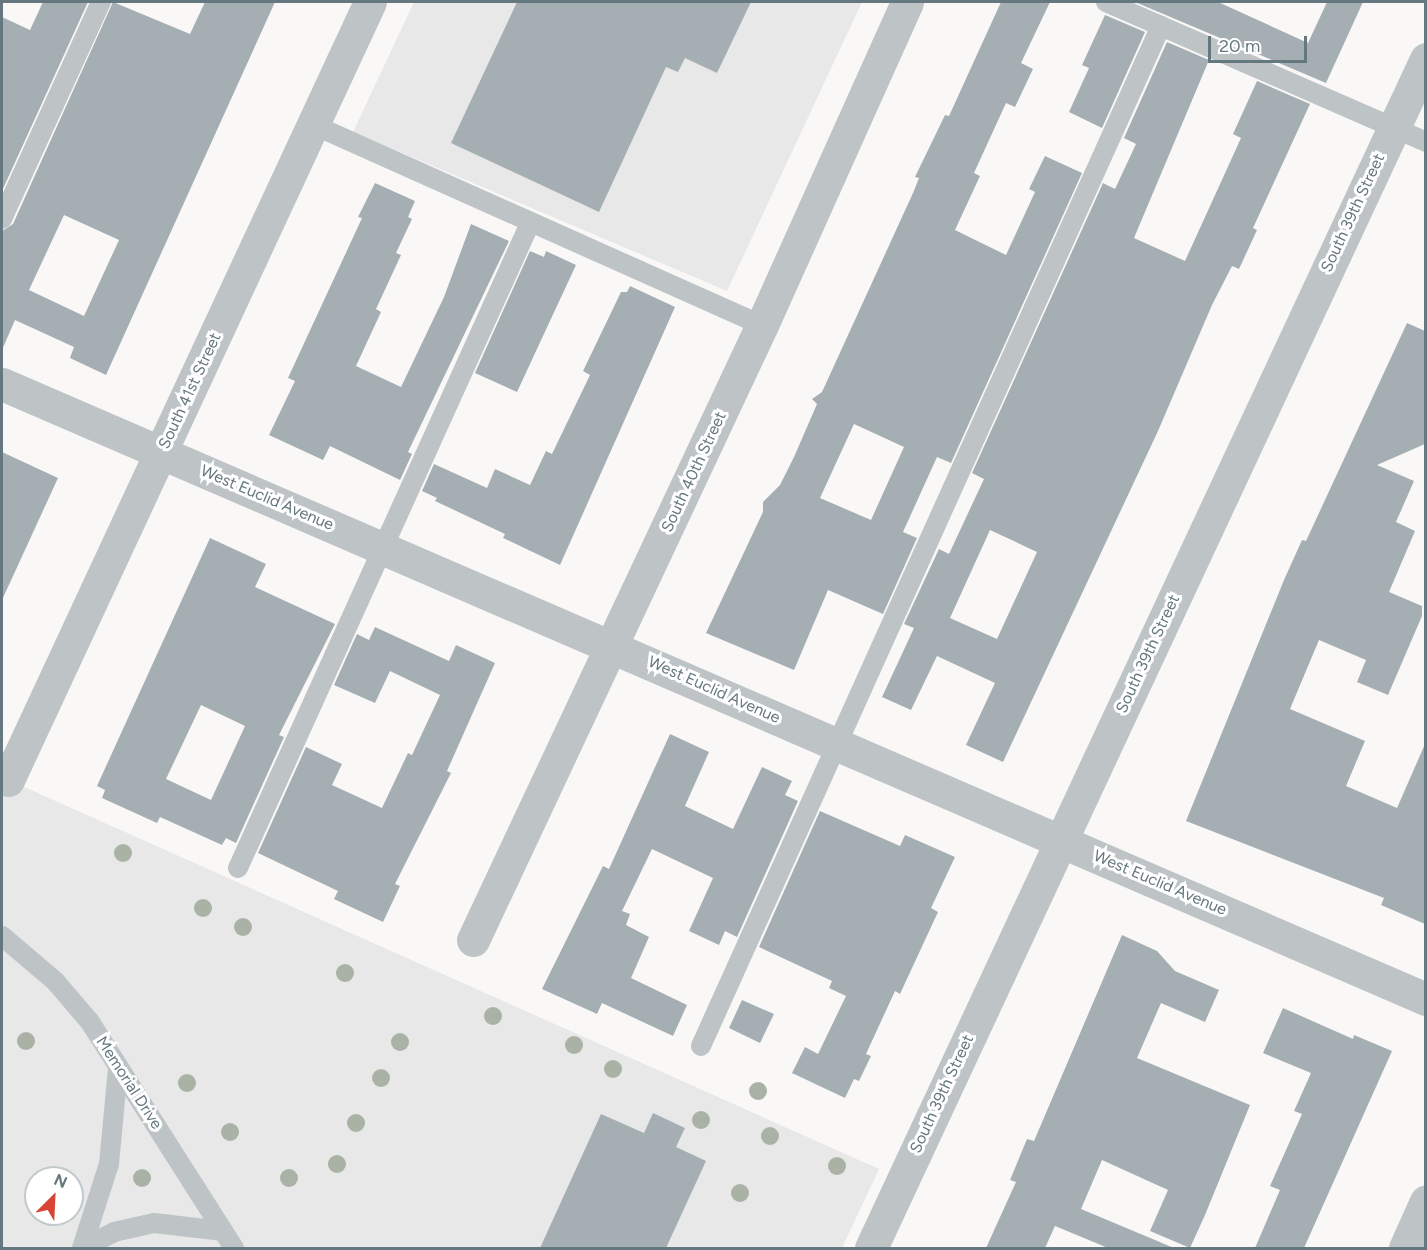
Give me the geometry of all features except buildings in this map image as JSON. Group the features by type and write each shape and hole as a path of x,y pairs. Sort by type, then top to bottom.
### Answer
{"street":[{"name":"South 41st Street","path":"5,787 370,2"},
{"name":"South 40th Street","path":"473,940 762,325 907,2"},
{"name":"South 39th Street","path":"871,1248 1425,59"},
{"name":"West Euclid Avenue","path":"2,384 613,645 1425,999"},
{"path":"1405,1248 1425,1202"}],"lane":[{"path":"2,219 101,2"},
{"path":"1107,2 1425,142"},
{"path":"701,1046 1161,26"},
{"path":"314,125 762,325"},
{"path":"238,868 381,547 530,223"},
{"name":"Memorial Drive","path":"2,936 55,981 90,1022 234,1248"},
{"path":"82,1248 109,1164 118,1068"},
{"path":"82,1248 114,1232 154,1222 222,1231"}],"shaded area":[{"path":"414,2 862,2 727,291 353,132"},
{"path":"2,777 879,1169 842,1248 2,1248"}]}
